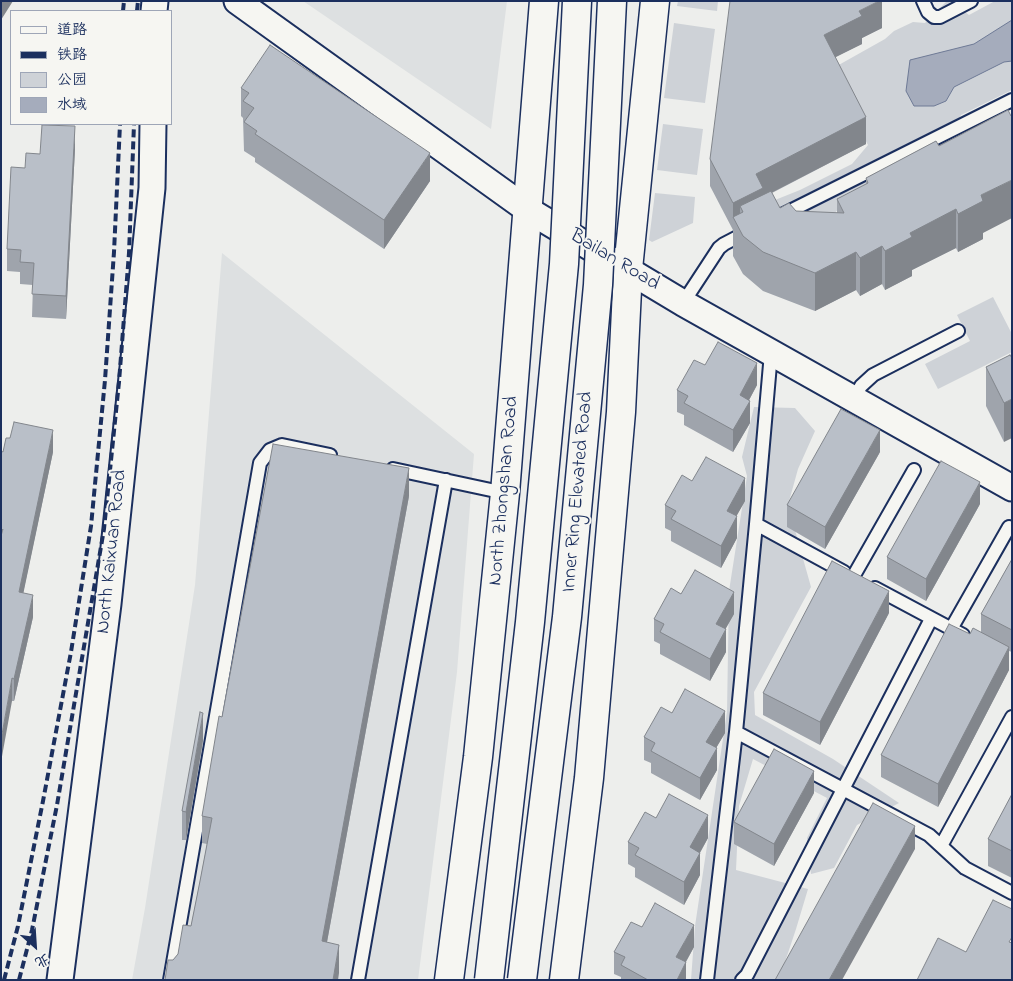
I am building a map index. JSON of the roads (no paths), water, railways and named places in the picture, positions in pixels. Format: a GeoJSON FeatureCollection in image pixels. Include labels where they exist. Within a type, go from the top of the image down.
{"type":"FeatureCollection","features":[{"type":"Feature","properties":{"kind":"main road","name":"North Zhongshan Road"},"geometry":{"type":"LineString","coordinates":[[449,980],[478,757],[506,493],[544,1]]}},
{"type":"Feature","properties":{"kind":"main road","name":"Inner Ring Elevated Road"},"geometry":{"type":"LineString","coordinates":[[489,980],[530,622],[564,273],[577,1]]}},
{"type":"Feature","properties":{"kind":"main road","name":"Inner Ring Elevated Road"},"geometry":{"type":"LineString","coordinates":[[522,980],[567,616],[598,284],[612,1]]}},
{"type":"Feature","properties":{"kind":"main road"},"geometry":{"type":"LineString","coordinates":[[564,980],[590,778],[621,412],[628,270],[655,1]]}},
{"type":"Feature","properties":{"kind":"street","name":"Bailan Road"},"geometry":{"type":"LineString","coordinates":[[236,1],[528,210],[683,304],[1012,488]]}},
{"type":"Feature","properties":{"kind":"street","name":"North Kaixuan Road"},"geometry":{"type":"LineString","coordinates":[[60,980],[108,604],[152,188],[153,125]]}},
{"type":"Feature","properties":{"kind":"lane"},"geometry":{"type":"LineString","coordinates":[[923,1],[928,12],[934,17],[940,17],[971,1]]}},
{"type":"Feature","properties":{"kind":"lane"},"geometry":{"type":"LineString","coordinates":[[683,304],[719,248],[724,244],[1012,100]]}},
{"type":"Feature","properties":{"kind":"lane"},"geometry":{"type":"LineString","coordinates":[[854,399],[861,386],[873,375],[958,331]]}},
{"type":"Feature","properties":{"kind":"lane"},"geometry":{"type":"LineString","coordinates":[[707,980],[736,732],[771,353]]}},
{"type":"Feature","properties":{"kind":"lane"},"geometry":{"type":"LineString","coordinates":[[170,980],[260,463],[270,450],[282,445],[340,457]]}},
{"type":"Feature","properties":{"kind":"lane"},"geometry":{"type":"LineString","coordinates":[[378,466],[506,493]]}},
{"type":"Feature","properties":{"kind":"lane"},"geometry":{"type":"LineString","coordinates":[[853,576],[914,470]]}},
{"type":"Feature","properties":{"kind":"lane"},"geometry":{"type":"LineString","coordinates":[[358,980],[446,480]]}},
{"type":"Feature","properties":{"kind":"lane"},"geometry":{"type":"LineString","coordinates":[[756,524],[977,643]]}},
{"type":"Feature","properties":{"kind":"lane"},"geometry":{"type":"LineString","coordinates":[[952,629],[1009,527]]}},
{"type":"Feature","properties":{"kind":"lane"},"geometry":{"type":"LineString","coordinates":[[742,980],[747,975],[931,619]]}},
{"type":"Feature","properties":{"kind":"lane"},"geometry":{"type":"LineString","coordinates":[[941,846],[1012,717]]}},
{"type":"Feature","properties":{"kind":"lane"},"geometry":{"type":"LineString","coordinates":[[736,732],[929,835],[965,868],[1012,893]]}},
{"type":"Feature","properties":{"kind":"water"},"geometry":{"type":"Polygon","coordinates":[[[1012,20],[1012,61],[1004,62],[954,87],[946,101],[934,106],[914,106],[906,91],[910,60],[974,44],[1012,20]]]}},
{"type":"Feature","properties":{"kind":"railway"},"geometry":{"type":"LineString","coordinates":[[123,10],[124,1]]}},
{"type":"Feature","properties":{"kind":"railway"},"geometry":{"type":"LineString","coordinates":[[137,10],[138,1]]}},
{"type":"Feature","properties":{"kind":"railway"},"geometry":{"type":"LineString","coordinates":[[4,980],[18,926],[43,801],[71,652],[91,526],[105,380],[120,125]]}},
{"type":"Feature","properties":{"kind":"railway"},"geometry":{"type":"LineString","coordinates":[[19,980],[32,930],[57,805],[104,529],[119,382],[129,253],[134,125]]}}]}
